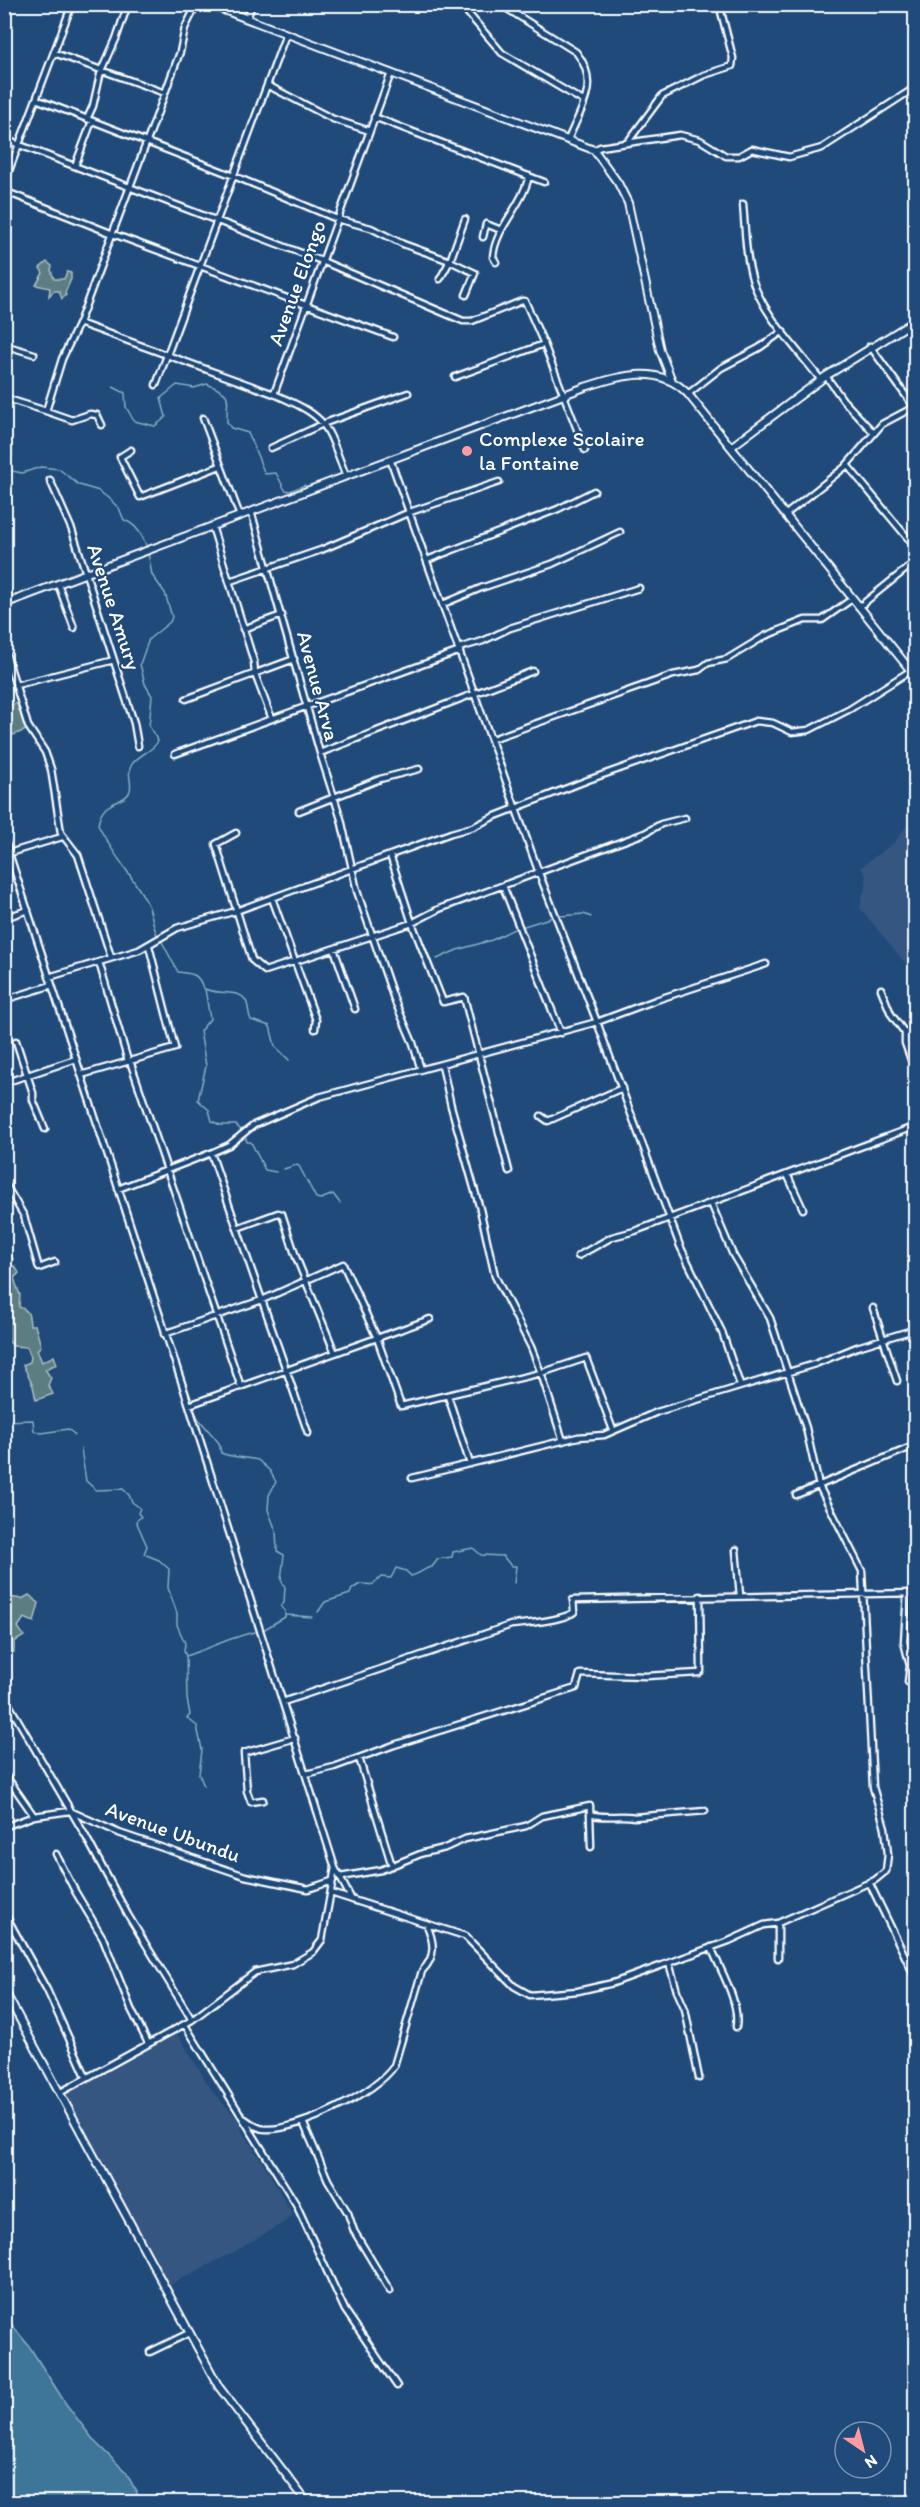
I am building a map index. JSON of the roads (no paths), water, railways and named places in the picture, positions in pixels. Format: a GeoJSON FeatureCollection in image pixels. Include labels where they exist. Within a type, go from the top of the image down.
{"type":"FeatureCollection","features":[{"type":"Feature","properties":{"kind":"street"},"geometry":{"type":"LineString","coordinates":[[75,166],[102,70],[128,4]]}},
{"type":"Feature","properties":{"kind":"street"},"geometry":{"type":"LineString","coordinates":[[46,411],[62,358],[79,323],[113,234],[180,52],[185,28],[197,4]]}},
{"type":"Feature","properties":{"kind":"street"},"geometry":{"type":"LineString","coordinates":[[208,4],[594,150],[618,183],[628,203],[660,350],[672,381]]}},
{"type":"Feature","properties":{"kind":"street"},"geometry":{"type":"LineString","coordinates":[[247,19],[252,4]]}},
{"type":"Feature","properties":{"kind":"street"},"geometry":{"type":"LineString","coordinates":[[460,4],[502,53],[583,101]]}},
{"type":"Feature","properties":{"kind":"street"},"geometry":{"type":"LineString","coordinates":[[627,143],[662,96],[704,75],[732,66],[733,58],[719,4]]}},
{"type":"Feature","properties":{"kind":"street"},"geometry":{"type":"LineString","coordinates":[[501,5],[576,52],[584,63],[589,77],[588,92],[568,140]]}},
{"type":"Feature","properties":{"kind":"street"},"geometry":{"type":"LineString","coordinates":[[4,184],[71,8]]}},
{"type":"Feature","properties":{"kind":"street"},"geometry":{"type":"LineString","coordinates":[[156,386],[286,34]]}},
{"type":"Feature","properties":{"kind":"street"},"geometry":{"type":"LineString","coordinates":[[54,53],[165,93]]}},
{"type":"Feature","properties":{"kind":"street","name":"Avenue Elongo"},"geometry":{"type":"LineString","coordinates":[[274,394],[390,73]]}},
{"type":"Feature","properties":{"kind":"street"},"geometry":{"type":"LineString","coordinates":[[267,85],[333,119],[370,130]]}},
{"type":"Feature","properties":{"kind":"street"},"geometry":{"type":"LineString","coordinates":[[594,150],[600,147],[682,136],[700,140],[725,156],[739,156],[752,149],[789,157],[822,147],[915,87]]}},
{"type":"Feature","properties":{"kind":"street"},"geometry":{"type":"LineString","coordinates":[[36,99],[337,219],[371,228],[403,244],[450,261],[475,273],[466,295]]}},
{"type":"Feature","properties":{"kind":"street"},"geometry":{"type":"LineString","coordinates":[[374,117],[544,182]]}},
{"type":"Feature","properties":{"kind":"street"},"geometry":{"type":"LineString","coordinates":[[4,139],[322,261],[463,321],[472,321],[525,301],[585,450]]}},
{"type":"Feature","properties":{"kind":"street"},"geometry":{"type":"LineString","coordinates":[[496,262],[493,252],[501,230],[508,223],[522,196],[529,176]]}},
{"type":"Feature","properties":{"kind":"street"},"geometry":{"type":"LineString","coordinates":[[4,191],[393,338]]}},
{"type":"Feature","properties":{"kind":"street"},"geometry":{"type":"LineString","coordinates":[[743,204],[750,272],[765,306],[823,378],[873,432]]}},
{"type":"Feature","properties":{"kind":"street"},"geometry":{"type":"LineString","coordinates":[[441,279],[465,219]]}},
{"type":"Feature","properties":{"kind":"street"},"geometry":{"type":"LineString","coordinates":[[483,237],[486,224],[501,230]]}},
{"type":"Feature","properties":{"kind":"street"},"geometry":{"type":"LineString","coordinates":[[731,447],[823,378],[870,346],[915,320]]}},
{"type":"Feature","properties":{"kind":"street"},"geometry":{"type":"LineString","coordinates":[[79,323],[168,354],[306,408],[325,423],[346,476]]}},
{"type":"Feature","properties":{"kind":"street"},"geometry":{"type":"LineString","coordinates":[[688,394],[721,368],[759,348],[783,331]]}},
{"type":"Feature","properties":{"kind":"street"},"geometry":{"type":"LineString","coordinates":[[455,377],[544,344]]}},
{"type":"Feature","properties":{"kind":"street"},"geometry":{"type":"LineString","coordinates":[[4,345],[34,354]]}},
{"type":"Feature","properties":{"kind":"street"},"geometry":{"type":"LineString","coordinates":[[785,515],[845,467],[873,432],[899,413],[915,406],[870,346]]}},
{"type":"Feature","properties":{"kind":"street"},"geometry":{"type":"LineString","coordinates":[[4,586],[8,603],[564,394],[627,374],[652,375],[672,381],[688,394],[915,677]]}},
{"type":"Feature","properties":{"kind":"street"},"geometry":{"type":"LineString","coordinates":[[271,448],[325,423],[408,393]]}},
{"type":"Feature","properties":{"kind":"street"},"geometry":{"type":"LineString","coordinates":[[11,400],[72,420],[90,414],[97,415],[102,425]]}},
{"type":"Feature","properties":{"kind":"street"},"geometry":{"type":"LineString","coordinates":[[203,418],[240,516]]}},
{"type":"Feature","properties":{"kind":"street"},"geometry":{"type":"LineString","coordinates":[[131,450],[120,457],[140,497],[220,466]]}},
{"type":"Feature","properties":{"kind":"street"},"geometry":{"type":"LineString","coordinates":[[390,459],[539,873],[680,1246],[722,1332],[740,1385]]}},
{"type":"Feature","properties":{"kind":"street"},"geometry":{"type":"LineString","coordinates":[[848,466],[915,548]]}},
{"type":"Feature","properties":{"kind":"street","name":"Avenue Amury"},"geometry":{"type":"LineString","coordinates":[[50,480],[72,530],[134,723],[138,746]]}},
{"type":"Feature","properties":{"kind":"street"},"geometry":{"type":"LineString","coordinates":[[230,580],[321,550],[410,512],[499,482]]}},
{"type":"Feature","properties":{"kind":"street"},"geometry":{"type":"LineString","coordinates":[[427,560],[558,509],[594,491]]}},
{"type":"Feature","properties":{"kind":"street","name":"Avenue Arva"},"geometry":{"type":"LineString","coordinates":[[251,511],[334,798],[351,869],[372,936],[394,999],[413,1042],[421,1070]]}},
{"type":"Feature","properties":{"kind":"street"},"geometry":{"type":"LineString","coordinates":[[212,526],[230,580],[255,674],[272,719]]}},
{"type":"Feature","properties":{"kind":"street"},"geometry":{"type":"LineString","coordinates":[[443,604],[481,588],[552,564],[620,532]]}},
{"type":"Feature","properties":{"kind":"street"},"geometry":{"type":"LineString","coordinates":[[859,607],[915,561]]}},
{"type":"Feature","properties":{"kind":"street"},"geometry":{"type":"LineString","coordinates":[[58,584],[74,628]]}},
{"type":"Feature","properties":{"kind":"street"},"geometry":{"type":"LineString","coordinates":[[175,754],[486,640],[510,628],[639,588]]}},
{"type":"Feature","properties":{"kind":"street"},"geometry":{"type":"LineString","coordinates":[[492,739],[673,675],[700,670],[708,663],[727,659],[765,636],[805,620],[822,620],[852,599]]}},
{"type":"Feature","properties":{"kind":"street"},"geometry":{"type":"LineString","coordinates":[[243,628],[282,615]]}},
{"type":"Feature","properties":{"kind":"street"},"geometry":{"type":"LineString","coordinates":[[4,647],[28,726],[43,747],[51,769],[62,837],[78,855],[111,957]]}},
{"type":"Feature","properties":{"kind":"street"},"geometry":{"type":"LineString","coordinates":[[16,685],[114,660]]}},
{"type":"Feature","properties":{"kind":"street"},"geometry":{"type":"LineString","coordinates":[[186,699],[294,660]]}},
{"type":"Feature","properties":{"kind":"street"},"geometry":{"type":"LineString","coordinates":[[320,753],[533,671]]}},
{"type":"Feature","properties":{"kind":"street"},"geometry":{"type":"LineString","coordinates":[[49,976],[149,946],[185,925],[236,911],[473,827],[517,807],[756,721],[773,723],[792,732],[809,730],[850,709],[910,671]]}},
{"type":"Feature","properties":{"kind":"street"},"geometry":{"type":"LineString","coordinates":[[299,811],[380,779],[419,769]]}},
{"type":"Feature","properties":{"kind":"street"},"geometry":{"type":"LineString","coordinates":[[237,833],[216,844],[252,960],[265,971],[412,923],[439,909],[645,833],[661,824],[685,818]]}},
{"type":"Feature","properties":{"kind":"street"},"geometry":{"type":"LineString","coordinates":[[9,853],[62,837]]}},
{"type":"Feature","properties":{"kind":"street"},"geometry":{"type":"LineString","coordinates":[[4,838],[189,1405],[209,1476],[335,1868],[352,1900]]}},
{"type":"Feature","properties":{"kind":"street"},"geometry":{"type":"LineString","coordinates":[[390,855],[412,923],[443,1002],[464,997],[509,1171]]}},
{"type":"Feature","properties":{"kind":"street"},"geometry":{"type":"LineString","coordinates":[[503,886],[561,1034]]}},
{"type":"Feature","properties":{"kind":"street"},"geometry":{"type":"LineString","coordinates":[[272,898],[316,1020],[315,1029]]}},
{"type":"Feature","properties":{"kind":"street"},"geometry":{"type":"LineString","coordinates":[[4,918],[28,910]]}},
{"type":"Feature","properties":{"kind":"street"},"geometry":{"type":"LineString","coordinates":[[81,1075],[145,1055],[174,1050],[149,946]]}},
{"type":"Feature","properties":{"kind":"street"},"geometry":{"type":"LineString","coordinates":[[334,949],[355,1009]]}},
{"type":"Feature","properties":{"kind":"street"},"geometry":{"type":"LineString","coordinates":[[99,962],[129,1061],[241,1387]]}},
{"type":"Feature","properties":{"kind":"street"},"geometry":{"type":"LineString","coordinates":[[118,1189],[211,1153],[228,1145],[254,1125],[319,1097],[561,1034],[766,964]]}},
{"type":"Feature","properties":{"kind":"street"},"geometry":{"type":"LineString","coordinates":[[4,1000],[52,985]]}},
{"type":"Feature","properties":{"kind":"street"},"geometry":{"type":"LineString","coordinates":[[882,989],[891,1014],[905,1033],[915,1074]]}},
{"type":"Feature","properties":{"kind":"street"},"geometry":{"type":"LineString","coordinates":[[16,1041],[28,1075],[33,1100],[45,1129]]}},
{"type":"Feature","properties":{"kind":"street"},"geometry":{"type":"LineString","coordinates":[[4,1083],[76,1059]]}},
{"type":"Feature","properties":{"kind":"street"},"geometry":{"type":"LineString","coordinates":[[442,1065],[450,1106],[480,1209],[495,1276],[531,1347],[563,1441]]}},
{"type":"Feature","properties":{"kind":"street"},"geometry":{"type":"LineString","coordinates":[[541,1116],[548,1121],[622,1088]]}},
{"type":"Feature","properties":{"kind":"street"},"geometry":{"type":"LineString","coordinates":[[578,1256],[612,1237],[671,1218],[915,1126]]}},
{"type":"Feature","properties":{"kind":"street"},"geometry":{"type":"LineString","coordinates":[[211,1153],[309,1433]]}},
{"type":"Feature","properties":{"kind":"street"},"geometry":{"type":"LineString","coordinates":[[787,1174],[803,1209]]}},
{"type":"Feature","properties":{"kind":"street"},"geometry":{"type":"LineString","coordinates":[[4,1182],[24,1216],[39,1268],[55,1262]]}},
{"type":"Feature","properties":{"kind":"street"},"geometry":{"type":"LineString","coordinates":[[331,1893],[451,1930],[469,1939],[514,1986],[530,1995],[578,1991],[602,1986],[669,1963],[764,1925],[778,1923],[886,1872],[888,1854],[885,1828],[873,1787],[862,1570],[819,1486],[806,1428],[770,1318],[733,1255],[711,1203]]}},
{"type":"Feature","properties":{"kind":"street"},"geometry":{"type":"LineString","coordinates":[[237,1228],[278,1213],[282,1214],[335,1353]]}},
{"type":"Feature","properties":{"kind":"street"},"geometry":{"type":"LineString","coordinates":[[164,1334],[262,1300],[343,1264],[377,1338],[401,1406],[541,1373],[586,1358],[613,1430]]}},
{"type":"Feature","properties":{"kind":"street"},"geometry":{"type":"LineString","coordinates":[[873,1308],[897,1381]]}},
{"type":"Feature","properties":{"kind":"street"},"geometry":{"type":"LineString","coordinates":[[189,1405],[430,1319]]}},
{"type":"Feature","properties":{"kind":"street"},"geometry":{"type":"LineString","coordinates":[[412,1478],[578,1437],[602,1436],[657,1412],[740,1385],[815,1365],[857,1347],[915,1329]]}},
{"type":"Feature","properties":{"kind":"street"},"geometry":{"type":"LineString","coordinates":[[448,1396],[471,1464]]}},
{"type":"Feature","properties":{"kind":"street"},"geometry":{"type":"LineString","coordinates":[[796,1496],[915,1445]]}},
{"type":"Feature","properties":{"kind":"street"},"geometry":{"type":"LineString","coordinates":[[736,1550],[740,1596]]}},
{"type":"Feature","properties":{"kind":"street"},"geometry":{"type":"LineString","coordinates":[[907,1593],[904,1642],[910,1666],[908,1682]]}},
{"type":"Feature","properties":{"kind":"street"},"geometry":{"type":"LineString","coordinates":[[283,1702],[509,1626],[539,1622],[554,1617],[567,1618],[574,1612],[573,1600],[915,1593]]}},
{"type":"Feature","properties":{"kind":"street"},"geometry":{"type":"LineString","coordinates":[[306,1774],[334,1767],[576,1688],[580,1674],[646,1676],[699,1673],[701,1671],[700,1596]]}},
{"type":"Feature","properties":{"kind":"street"},"geometry":{"type":"LineString","coordinates":[[4,1696],[192,2020]]}},
{"type":"Feature","properties":{"kind":"street"},"geometry":{"type":"LineString","coordinates":[[263,1800],[251,1802],[247,1791],[244,1753],[295,1738]]}},
{"type":"Feature","properties":{"kind":"street"},"geometry":{"type":"LineString","coordinates":[[359,1758],[392,1866]]}},
{"type":"Feature","properties":{"kind":"street"},"geometry":{"type":"LineString","coordinates":[[4,1773],[34,1816]]}},
{"type":"Feature","properties":{"kind":"street"},"geometry":{"type":"LineString","coordinates":[[340,1877],[368,1874],[465,1839],[526,1826],[542,1816],[590,1806],[591,1847]]}},
{"type":"Feature","properties":{"kind":"street"},"geometry":{"type":"LineString","coordinates":[[4,1827],[34,1816],[69,1811]]}},
{"type":"Feature","properties":{"kind":"street","name":"Avenue Ubundu"},"geometry":{"type":"LineString","coordinates":[[69,1811],[119,1833],[245,1876],[308,1889],[332,1881]]}},
{"type":"Feature","properties":{"kind":"street"},"geometry":{"type":"LineString","coordinates":[[590,1814],[634,1817],[705,1811]]}},
{"type":"Feature","properties":{"kind":"street"},"geometry":{"type":"LineString","coordinates":[[56,1854],[75,1891],[104,1938],[131,2010],[148,2043]]}},
{"type":"Feature","properties":{"kind":"street"},"geometry":{"type":"LineString","coordinates":[[61,2092],[86,2076],[185,2025],[255,1972],[293,1964],[313,1952],[322,1940],[335,1868]]}},
{"type":"Feature","properties":{"kind":"street"},"geometry":{"type":"LineString","coordinates":[[869,1882],[915,1979]]}},
{"type":"Feature","properties":{"kind":"street"},"geometry":{"type":"LineString","coordinates":[[4,1912],[47,1990],[86,2076]]}},
{"type":"Feature","properties":{"kind":"street"},"geometry":{"type":"LineString","coordinates":[[242,2118],[257,2127],[266,2129],[303,2121],[345,2104],[389,2075],[394,2066],[422,1971],[429,1964],[433,1952],[432,1937],[426,1923]]}},
{"type":"Feature","properties":{"kind":"street"},"geometry":{"type":"LineString","coordinates":[[778,1923],[778,1958]]}},
{"type":"Feature","properties":{"kind":"street"},"geometry":{"type":"LineString","coordinates":[[711,1947],[735,2007],[736,2027]]}},
{"type":"Feature","properties":{"kind":"street"},"geometry":{"type":"LineString","coordinates":[[669,1963],[676,1991],[685,2009],[699,2078]]}},
{"type":"Feature","properties":{"kind":"street"},"geometry":{"type":"LineString","coordinates":[[4,1990],[219,2387],[307,2502]]}},
{"type":"Feature","properties":{"kind":"street"},"geometry":{"type":"LineString","coordinates":[[185,2025],[296,2204],[345,2310],[397,2386]]}},
{"type":"Feature","properties":{"kind":"street"},"geometry":{"type":"LineString","coordinates":[[303,2121],[328,2180],[350,2218],[354,2231],[390,2291]]}},
{"type":"Feature","properties":{"kind":"street"},"geometry":{"type":"LineString","coordinates":[[150,2352],[189,2333]]}},
{"type":"Feature","properties":{"kind":"waterway"},"geometry":{"type":"LineString","coordinates":[[113,387],[125,393],[126,407],[134,421],[155,426],[166,417],[161,398],[177,385],[194,388],[207,384],[222,391],[228,401],[227,422],[231,428],[248,433],[265,474],[276,473],[285,490],[290,491],[305,485]]}},
{"type":"Feature","properties":{"kind":"waterway"},"geometry":{"type":"LineString","coordinates":[[4,439],[12,449],[8,470],[22,473],[41,467],[59,469],[79,485],[99,491],[119,508],[124,520],[138,531],[147,548]]}},
{"type":"Feature","properties":{"kind":"waterway"},"geometry":{"type":"LineString","coordinates":[[148,553],[152,575],[165,593],[172,617],[170,622],[149,639],[140,664],[145,684],[152,696],[149,726],[158,741],[134,762],[130,769],[129,793],[104,811],[98,825],[146,901],[158,937]]}},
{"type":"Feature","properties":{"kind":"waterway"},"geometry":{"type":"LineString","coordinates":[[560,916],[584,914],[591,917]]}},
{"type":"Feature","properties":{"kind":"waterway"},"geometry":{"type":"LineString","coordinates":[[521,927],[553,917]]}},
{"type":"Feature","properties":{"kind":"waterway"},"geometry":{"type":"LineString","coordinates":[[437,959],[457,950],[492,940],[516,928]]}},
{"type":"Feature","properties":{"kind":"waterway"},"geometry":{"type":"LineString","coordinates":[[161,940],[178,972],[194,975],[199,979],[203,988],[208,990],[236,994],[244,998],[251,1020],[270,1026],[275,1046],[289,1060]]}},
{"type":"Feature","properties":{"kind":"waterway"},"geometry":{"type":"LineString","coordinates":[[205,989],[210,1019],[200,1031],[206,1066],[198,1100],[209,1110],[212,1121],[220,1125],[236,1125],[241,1130]]}},
{"type":"Feature","properties":{"kind":"waterway"},"geometry":{"type":"LineString","coordinates":[[245,1136],[247,1142],[251,1142],[265,1170],[276,1172]]}},
{"type":"Feature","properties":{"kind":"waterway"},"geometry":{"type":"LineString","coordinates":[[284,1169],[299,1166],[316,1198],[321,1199],[333,1194],[340,1203]]}},
{"type":"Feature","properties":{"kind":"waterway"},"geometry":{"type":"LineString","coordinates":[[189,1399],[198,1418],[219,1443],[221,1453],[258,1460],[270,1471],[276,1482],[269,1495],[268,1510],[276,1531],[277,1551],[284,1555],[281,1580],[285,1587],[284,1603],[281,1606],[285,1611],[285,1617],[263,1630]]}},
{"type":"Feature","properties":{"kind":"waterway"},"geometry":{"type":"LineString","coordinates":[[4,1421],[33,1420],[34,1431],[42,1433],[68,1429],[75,1435]]}},
{"type":"Feature","properties":{"kind":"waterway"},"geometry":{"type":"LineString","coordinates":[[81,1449],[86,1481],[96,1490],[123,1489],[129,1495],[132,1502],[140,1508],[138,1513],[141,1517],[136,1521],[147,1546],[144,1554],[159,1560],[169,1569],[168,1588],[177,1613],[177,1625],[185,1643],[187,1699],[190,1715],[187,1718],[197,1726],[202,1750],[199,1774],[204,1786]]}},
{"type":"Feature","properties":{"kind":"waterway"},"geometry":{"type":"LineString","coordinates":[[318,1612],[325,1602],[350,1594],[352,1589],[360,1584],[373,1584],[381,1577],[391,1578],[396,1568],[406,1571],[411,1576],[432,1567],[438,1559],[452,1557],[453,1552],[473,1548],[481,1555],[503,1556],[511,1566],[516,1566],[514,1583]]}},
{"type":"Feature","properties":{"kind":"waterway"},"geometry":{"type":"LineString","coordinates":[[286,1615],[312,1617]]}},
{"type":"Feature","properties":{"kind":"waterway"},"geometry":{"type":"LineString","coordinates":[[186,1656],[255,1632]]}},
{"type":"Feature","properties":{"kind":"place","name":"Complexe Scolaire la Fontaine"},"geometry":{"type":"Point","coordinates":[467,451]}}]}
